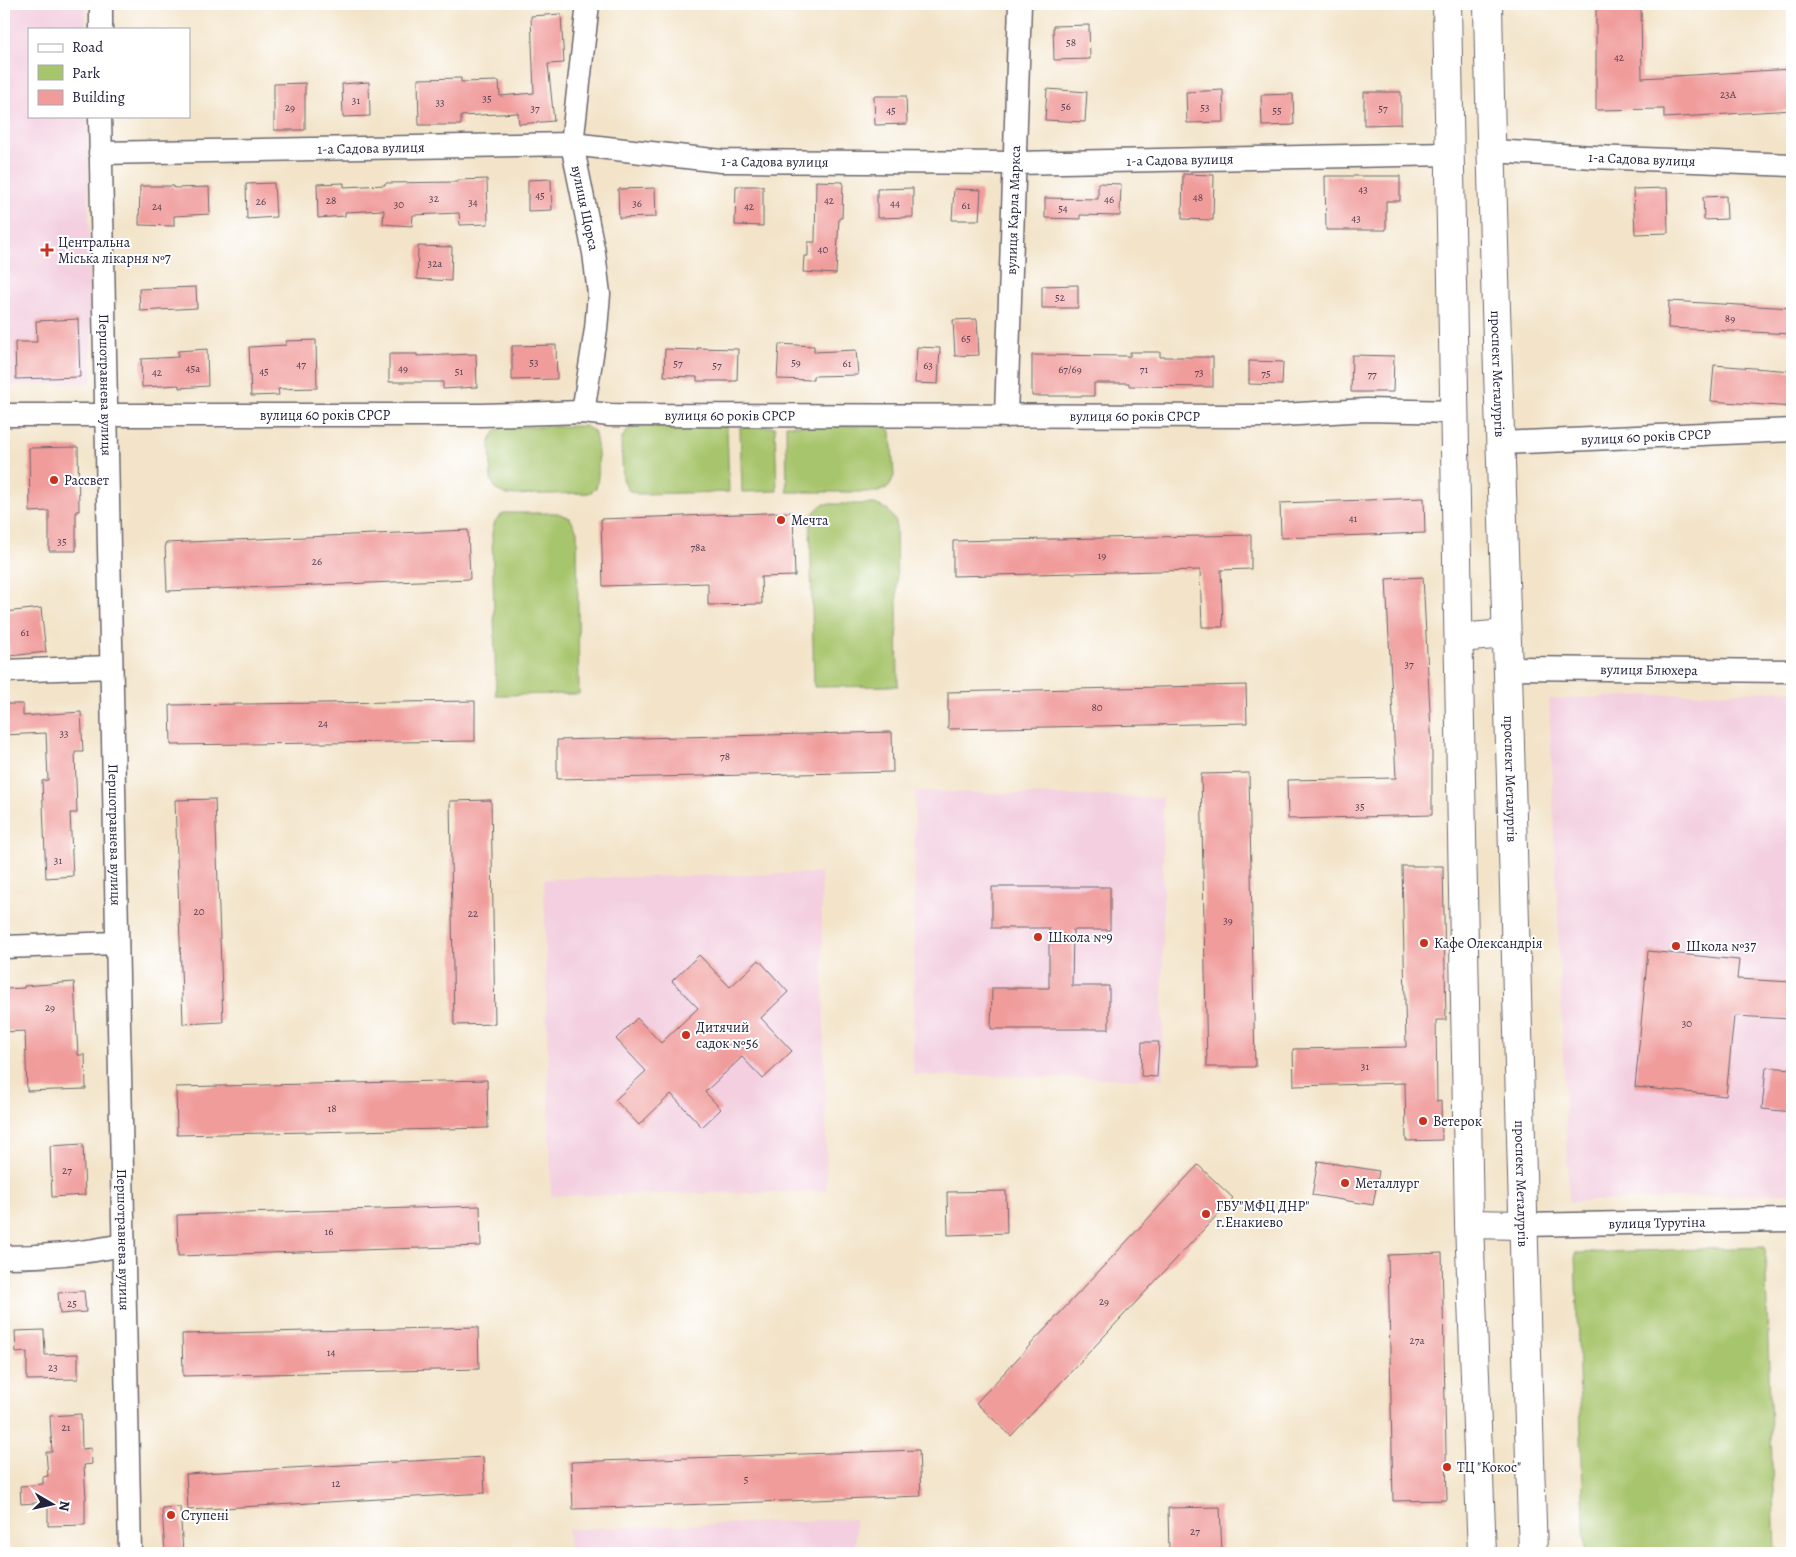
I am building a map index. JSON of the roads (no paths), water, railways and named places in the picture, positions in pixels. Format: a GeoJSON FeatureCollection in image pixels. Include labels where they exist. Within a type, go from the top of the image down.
{"type":"FeatureCollection","features":[{"type":"Feature","properties":{"kind":"street"},"geometry":{"type":"LineString","coordinates":[[101,28],[102,4]]}},
{"type":"Feature","properties":{"kind":"street","name":"вулиця Щорса"},"geometry":{"type":"LineString","coordinates":[[583,412],[599,294],[594,253],[572,144],[588,4]]}},
{"type":"Feature","properties":{"kind":"street","name":"вулиця Карла Маркса"},"geometry":{"type":"LineString","coordinates":[[1006,416],[1020,4]]}},
{"type":"Feature","properties":{"kind":"street"},"geometry":{"type":"LineString","coordinates":[[1447,4],[1469,1224],[1482,1553]]}},
{"type":"Feature","properties":{"kind":"street","name":"проспект Металургів"},"geometry":{"type":"LineString","coordinates":[[1488,4],[1533,1553]]}},
{"type":"Feature","properties":{"kind":"street","name":"Першотравнева вулиця"},"geometry":{"type":"LineString","coordinates":[[100,118],[130,1553]]}},
{"type":"Feature","properties":{"kind":"street","name":"1-а Садова вулиця"},"geometry":{"type":"LineString","coordinates":[[100,153],[572,144],[721,162],[1014,163],[1450,154]]}},
{"type":"Feature","properties":{"kind":"street"},"geometry":{"type":"LineString","coordinates":[[1450,154],[1491,151]]}},
{"type":"Feature","properties":{"kind":"street","name":"1-а Садова вулиця"},"geometry":{"type":"LineString","coordinates":[[1491,151],[1792,165]]}},
{"type":"Feature","properties":{"kind":"street","name":"вулиця 60 років СРСР"},"geometry":{"type":"LineString","coordinates":[[4,415],[481,415],[583,412],[610,415],[1266,416],[1366,410],[1455,412]]}},
{"type":"Feature","properties":{"kind":"street"},"geometry":{"type":"LineString","coordinates":[[1455,412],[1500,413]]}},
{"type":"Feature","properties":{"kind":"street","name":"вулиця 60 років СРСР"},"geometry":{"type":"LineString","coordinates":[[1500,443],[1792,430]]}},
{"type":"Feature","properties":{"kind":"street"},"geometry":{"type":"LineString","coordinates":[[1459,638],[1506,634]]}},
{"type":"Feature","properties":{"kind":"street"},"geometry":{"type":"LineString","coordinates":[[4,671],[111,667]]}},
{"type":"Feature","properties":{"kind":"street","name":"вулиця Блюхера"},"geometry":{"type":"LineString","coordinates":[[1507,668],[1792,671]]}},
{"type":"Feature","properties":{"kind":"street"},"geometry":{"type":"LineString","coordinates":[[4,947],[117,943]]}},
{"type":"Feature","properties":{"kind":"street","name":"вулиця Турутіна"},"geometry":{"type":"LineString","coordinates":[[1522,1225],[1792,1220]]}},
{"type":"Feature","properties":{"kind":"street"},"geometry":{"type":"LineString","coordinates":[[1469,1224],[1522,1225]]}},
{"type":"Feature","properties":{"kind":"street"},"geometry":{"type":"LineString","coordinates":[[4,1257],[43,1257],[123,1246]]}},
{"type":"Feature","properties":{"kind":"place","name":"Центральна Міська лікарня №7"},"geometry":{"type":"Point","coordinates":[47,250]}},
{"type":"Feature","properties":{"kind":"place","name":"Рассвет"},"geometry":{"type":"Point","coordinates":[54,480]}},
{"type":"Feature","properties":{"kind":"place","name":"Мечта"},"geometry":{"type":"Point","coordinates":[781,520]}},
{"type":"Feature","properties":{"kind":"place","name":"Школа №9"},"geometry":{"type":"Point","coordinates":[1038,937]}},
{"type":"Feature","properties":{"kind":"place","name":"Кафе Олександрія"},"geometry":{"type":"Point","coordinates":[1424,943]}},
{"type":"Feature","properties":{"kind":"place","name":"Школа №37"},"geometry":{"type":"Point","coordinates":[1676,946]}},
{"type":"Feature","properties":{"kind":"place","name":"Дитячий садок №56"},"geometry":{"type":"Point","coordinates":[686,1035]}},
{"type":"Feature","properties":{"kind":"place","name":"Ветерок"},"geometry":{"type":"Point","coordinates":[1423,1121]}},
{"type":"Feature","properties":{"kind":"place","name":"Металлург"},"geometry":{"type":"Point","coordinates":[1345,1183]}},
{"type":"Feature","properties":{"kind":"place","name":"ГБУ\"МФЦ ДНР\" г.Енакиево"},"geometry":{"type":"Point","coordinates":[1206,1214]}},
{"type":"Feature","properties":{"kind":"place","name":"ТЦ \"Кокос\""},"geometry":{"type":"Point","coordinates":[1447,1467]}},
{"type":"Feature","properties":{"kind":"place","name":"Ступені"},"geometry":{"type":"Point","coordinates":[171,1515]}}]}
